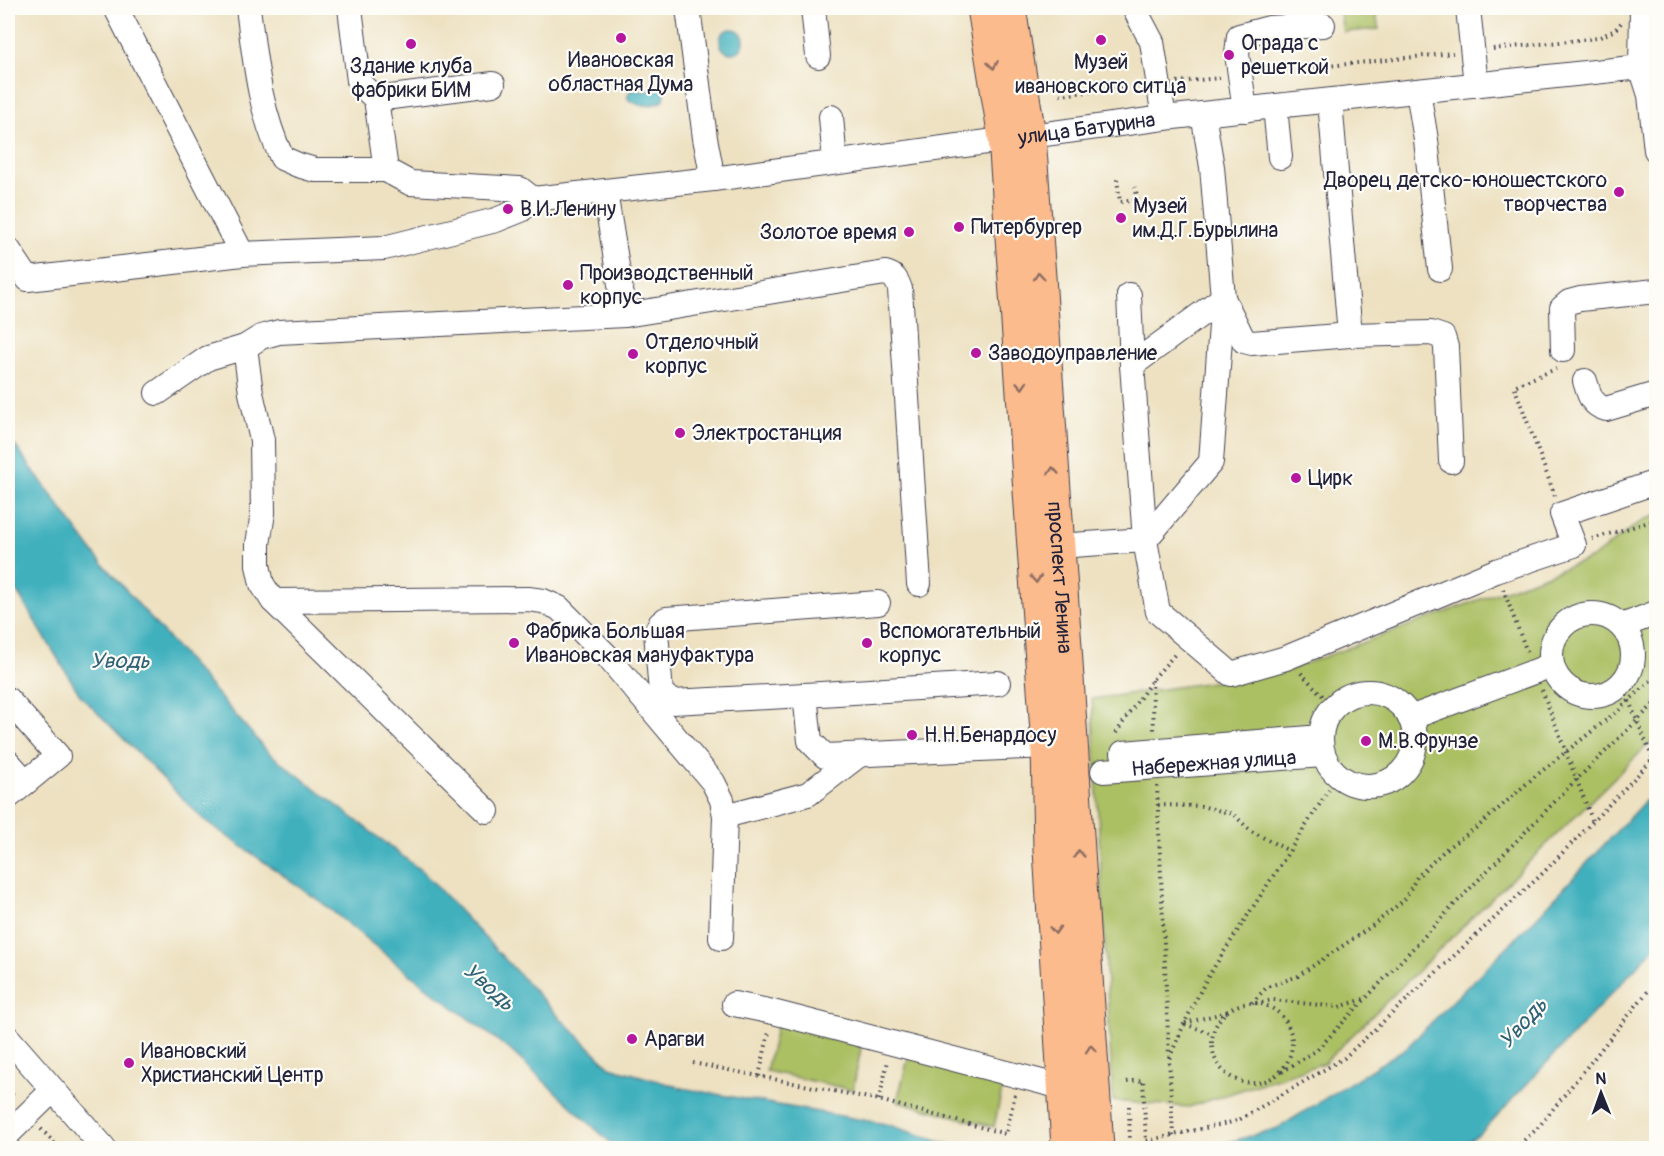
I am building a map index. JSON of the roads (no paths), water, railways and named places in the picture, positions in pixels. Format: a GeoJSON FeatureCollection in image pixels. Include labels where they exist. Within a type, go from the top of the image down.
{"type":"FeatureCollection","features":[{"type":"Feature","properties":{"kind":"highway","name":"проспект Ленина"},"geometry":{"type":"LineString","coordinates":[[984,8],[1017,137],[1058,546],[1075,1101],[1068,1149]]}},
{"type":"Feature","properties":{"kind":"highway","name":"проспект Ленина"},"geometry":{"type":"LineString","coordinates":[[1009,8],[1048,746],[1050,849],[1075,1101],[1097,1149]]}},
{"type":"Feature","properties":{"kind":"street"},"geometry":{"type":"LineString","coordinates":[[116,8],[242,254]]}},
{"type":"Feature","properties":{"kind":"street"},"geometry":{"type":"LineString","coordinates":[[8,249],[28,279],[242,254],[384,248],[496,220],[521,210],[533,200],[520,189],[410,183],[386,170],[315,170],[282,158],[260,99],[248,8]]}},
{"type":"Feature","properties":{"kind":"street"},"geometry":{"type":"LineString","coordinates":[[350,8],[359,81],[376,99],[386,170]]}},
{"type":"Feature","properties":{"kind":"street"},"geometry":{"type":"LineString","coordinates":[[688,8],[705,138],[713,178]]}},
{"type":"Feature","properties":{"kind":"street"},"geometry":{"type":"LineString","coordinates":[[813,8],[818,56]]}},
{"type":"Feature","properties":{"kind":"street"},"geometry":{"type":"LineString","coordinates":[[1134,8],[1152,42],[1164,118]]}},
{"type":"Feature","properties":{"kind":"street"},"geometry":{"type":"LineString","coordinates":[[1468,8],[1476,85]]}},
{"type":"Feature","properties":{"kind":"street"},"geometry":{"type":"LineString","coordinates":[[1635,11],[1641,67],[1653,95],[1656,150]]}},
{"type":"Feature","properties":{"kind":"street"},"geometry":{"type":"LineString","coordinates":[[1245,110],[1237,54],[1239,36],[1269,28],[1323,25]]}},
{"type":"Feature","properties":{"kind":"street","name":"улица Батурина"},"geometry":{"type":"LineString","coordinates":[[533,200],[1164,118],[1641,67]]}},
{"type":"Feature","properties":{"kind":"street"},"geometry":{"type":"LineString","coordinates":[[376,99],[493,84]]}},
{"type":"Feature","properties":{"kind":"street"},"geometry":{"type":"LineString","coordinates":[[1418,91],[1426,140],[1440,269]]}},
{"type":"Feature","properties":{"kind":"street"},"geometry":{"type":"LineString","coordinates":[[1330,100],[1350,335]]}},
{"type":"Feature","properties":{"kind":"street"},"geometry":{"type":"LineString","coordinates":[[1275,106],[1280,157]]}},
{"type":"Feature","properties":{"kind":"street"},"geometry":{"type":"LineString","coordinates":[[1058,546],[1145,540],[1211,462],[1223,298],[1212,167],[1203,114]]}},
{"type":"Feature","properties":{"kind":"street"},"geometry":{"type":"LineString","coordinates":[[831,117],[835,162]]}},
{"type":"Feature","properties":{"kind":"street"},"geometry":{"type":"LineString","coordinates":[[605,192],[625,315]]}},
{"type":"Feature","properties":{"kind":"street"},"geometry":{"type":"LineString","coordinates":[[157,393],[208,358],[279,332],[625,315],[885,273],[892,275],[900,289],[919,584]]}},
{"type":"Feature","properties":{"kind":"street"},"geometry":{"type":"LineString","coordinates":[[1565,357],[1562,308],[1569,302],[1656,291]]}},
{"type":"Feature","properties":{"kind":"street"},"geometry":{"type":"LineString","coordinates":[[1129,295],[1145,540],[1158,612],[1231,674],[1286,658],[1496,572],[1574,545],[1562,514],[1656,482]]}},
{"type":"Feature","properties":{"kind":"street"},"geometry":{"type":"LineString","coordinates":[[1223,298],[1244,340],[1252,343],[1350,335],[1431,333],[1443,337],[1446,347],[1451,461]]}},
{"type":"Feature","properties":{"kind":"street"},"geometry":{"type":"LineString","coordinates":[[1132,365],[1223,298]]}},
{"type":"Feature","properties":{"kind":"street"},"geometry":{"type":"LineString","coordinates":[[245,346],[251,393],[262,440],[263,513],[258,544],[258,565],[262,584],[273,601],[487,811]]}},
{"type":"Feature","properties":{"kind":"street"},"geometry":{"type":"LineString","coordinates":[[1585,381],[1592,401],[1606,409],[1656,394]]}},
{"type":"Feature","properties":{"kind":"street"},"geometry":{"type":"LineString","coordinates":[[273,601],[528,598],[543,600],[559,608],[608,657],[712,782],[722,800],[725,816],[721,938]]}},
{"type":"Feature","properties":{"kind":"street"},"geometry":{"type":"LineString","coordinates":[[878,603],[666,619],[656,632],[662,693],[673,702],[998,683]]}},
{"type":"Feature","properties":{"kind":"street"},"geometry":{"type":"LineString","coordinates":[[1626,632],[1656,613]]}},
{"type":"Feature","properties":{"kind":"street"},"geometry":{"type":"LineString","coordinates":[[1410,718],[1544,668],[1551,656],[1554,638],[1573,619],[1581,615],[1599,614],[1608,617],[1626,632],[1633,646],[1633,662],[1625,693],[1612,691],[1600,696],[1587,696],[1575,693],[1557,676],[1544,668]]}},
{"type":"Feature","properties":{"kind":"street"},"geometry":{"type":"LineString","coordinates":[[1626,632],[1656,629]]}},
{"type":"Feature","properties":{"kind":"street"},"geometry":{"type":"LineString","coordinates":[[1374,692],[1395,700],[1410,718],[1414,728],[1414,749],[1405,768],[1398,776],[1379,785],[1357,785],[1338,776],[1329,767],[1322,746],[1324,721],[1333,707],[1352,694],[1374,692]]}},
{"type":"Feature","properties":{"kind":"street"},"geometry":{"type":"LineString","coordinates":[[805,695],[810,741],[825,756],[1048,746]]}},
{"type":"Feature","properties":{"kind":"street"},"geometry":{"type":"LineString","coordinates":[[8,700],[58,756],[17,789],[8,762]]}},
{"type":"Feature","properties":{"kind":"street","name":"Набережная улица"},"geometry":{"type":"LineString","coordinates":[[1102,763],[1322,746]]}},
{"type":"Feature","properties":{"kind":"street"},"geometry":{"type":"LineString","coordinates":[[725,816],[808,794],[859,754]]}},
{"type":"Feature","properties":{"kind":"street"},"geometry":{"type":"LineString","coordinates":[[734,1004],[773,1012],[1075,1101]]}},
{"type":"Feature","properties":{"kind":"street"},"geometry":{"type":"LineString","coordinates":[[8,1038],[104,1149]]}},
{"type":"Feature","properties":{"kind":"street"},"geometry":{"type":"LineString","coordinates":[[9,1133],[53,1090]]}},
{"type":"Feature","properties":{"kind":"water"},"geometry":{"type":"Polygon","coordinates":[[[732,29],[741,32],[744,41],[741,50],[732,53],[723,50],[720,41],[723,32],[732,29]]]}},
{"type":"Feature","properties":{"kind":"water"},"geometry":{"type":"Polygon","coordinates":[[[656,88],[664,90],[663,101],[645,105],[636,104],[628,99],[631,90],[646,91],[656,88]]]}},
{"type":"Feature","properties":{"kind":"water","name":"Уводь"},"geometry":{"type":"Polygon","coordinates":[[[8,436],[96,556],[268,752],[423,872],[560,1018],[610,1067],[682,1088],[886,1124],[960,1148],[617,1148],[614,1146],[510,1050],[412,976],[321,902],[204,820],[80,695],[8,577],[8,436]]]}},
{"type":"Feature","properties":{"kind":"water","name":"Уводь"},"geometry":{"type":"Polygon","coordinates":[[[1656,789],[1656,946],[1481,1133],[1456,1148],[1209,1148],[1278,1128],[1406,1048],[1532,922],[1656,789]]]}},
{"type":"Feature","properties":{"kind":"place","name":"Ивановская областная Дума"},"geometry":{"type":"Point","coordinates":[621,38]}},
{"type":"Feature","properties":{"kind":"place","name":"Музей ивановского ситца"},"geometry":{"type":"Point","coordinates":[1101,40]}},
{"type":"Feature","properties":{"kind":"place","name":"Здание клуба фабрики БИМ"},"geometry":{"type":"Point","coordinates":[411,44]}},
{"type":"Feature","properties":{"kind":"place","name":"Ограда с решеткой"},"geometry":{"type":"Point","coordinates":[1229,55]}},
{"type":"Feature","properties":{"kind":"place","name":"Дворец детско-юношестского творчества"},"geometry":{"type":"Point","coordinates":[1619,192]}},
{"type":"Feature","properties":{"kind":"place","name":"В.И.Ленину"},"geometry":{"type":"Point","coordinates":[508,209]}},
{"type":"Feature","properties":{"kind":"place","name":"Музей им.Д.Г.Бурылина"},"geometry":{"type":"Point","coordinates":[1121,218]}},
{"type":"Feature","properties":{"kind":"place","name":"Питербургер"},"geometry":{"type":"Point","coordinates":[959,227]}},
{"type":"Feature","properties":{"kind":"place","name":"Золотое время"},"geometry":{"type":"Point","coordinates":[909,232]}},
{"type":"Feature","properties":{"kind":"place","name":"Производственный корпус"},"geometry":{"type":"Point","coordinates":[568,285]}},
{"type":"Feature","properties":{"kind":"place","name":"Заводоуправление"},"geometry":{"type":"Point","coordinates":[976,353]}},
{"type":"Feature","properties":{"kind":"place","name":"Отделочный корпус"},"geometry":{"type":"Point","coordinates":[633,354]}},
{"type":"Feature","properties":{"kind":"place","name":"Электростанция"},"geometry":{"type":"Point","coordinates":[680,433]}},
{"type":"Feature","properties":{"kind":"place","name":"Цирк"},"geometry":{"type":"Point","coordinates":[1296,478]}},
{"type":"Feature","properties":{"kind":"place","name":"Фабрика Большая Ивановская мануфактура"},"geometry":{"type":"Point","coordinates":[514,643]}},
{"type":"Feature","properties":{"kind":"place","name":"Вспомогательный корпус"},"geometry":{"type":"Point","coordinates":[867,643]}},
{"type":"Feature","properties":{"kind":"place","name":"Н.Н.Бенардосу"},"geometry":{"type":"Point","coordinates":[912,735]}},
{"type":"Feature","properties":{"kind":"place","name":"М.В.Фрунзе"},"geometry":{"type":"Point","coordinates":[1366,741]}},
{"type":"Feature","properties":{"kind":"place","name":"Арагви"},"geometry":{"type":"Point","coordinates":[632,1039]}},
{"type":"Feature","properties":{"kind":"place","name":"Ивановский Христианский Центр"},"geometry":{"type":"Point","coordinates":[129,1063]}}]}
